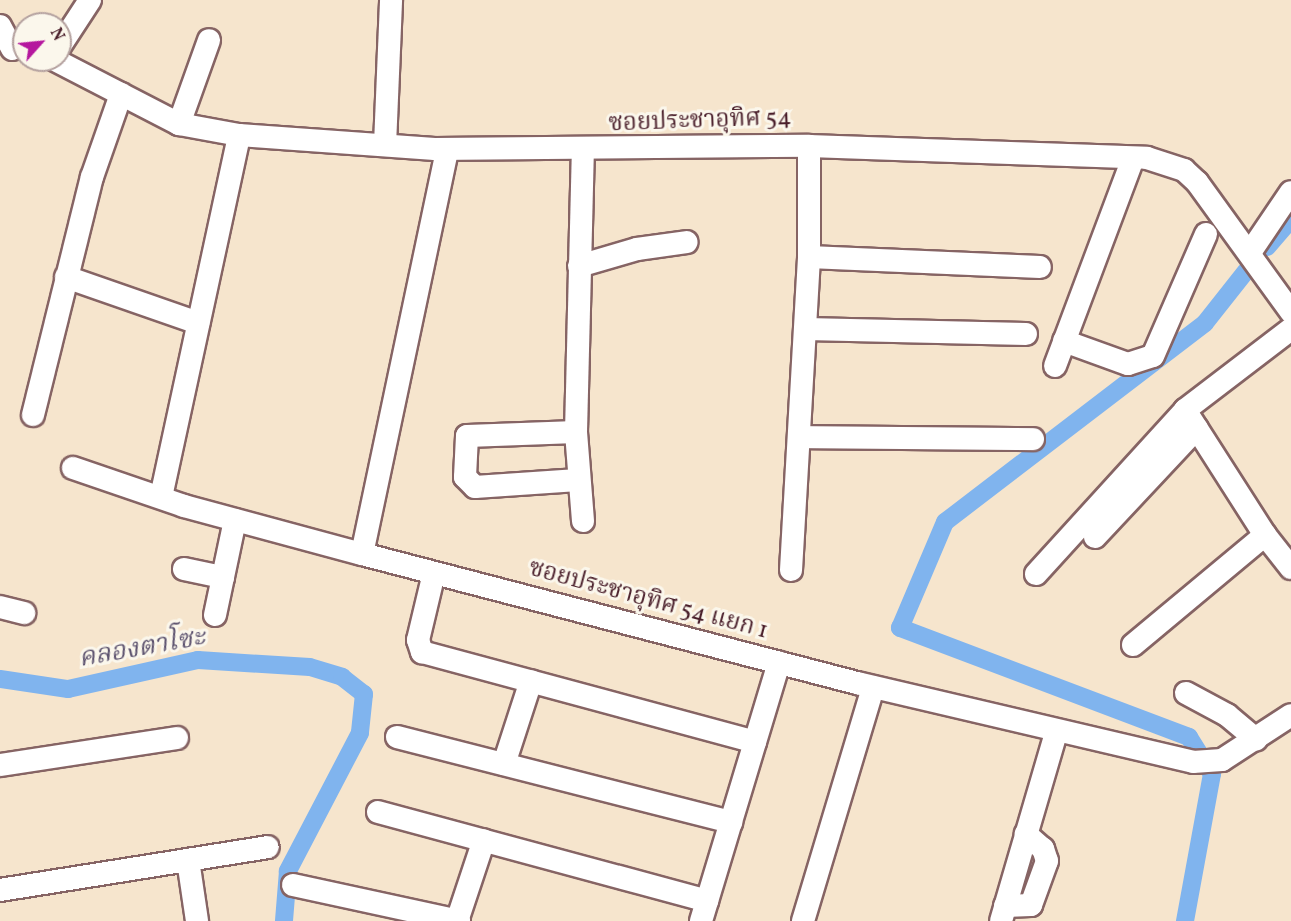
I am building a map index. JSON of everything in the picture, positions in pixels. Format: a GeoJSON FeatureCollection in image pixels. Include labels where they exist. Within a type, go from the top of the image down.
{"type":"FeatureCollection","features":[{"type":"Feature","properties":{"kind":"street"},"geometry":{"type":"LineString","coordinates":[[72,28],[90,0]]}},
{"type":"Feature","properties":{"kind":"street"},"geometry":{"type":"LineString","coordinates":[[385,145],[391,0]]}},
{"type":"Feature","properties":{"kind":"street"},"geometry":{"type":"LineString","coordinates":[[0,26],[12,52]]}},
{"type":"Feature","properties":{"kind":"street"},"geometry":{"type":"LineString","coordinates":[[179,124],[209,40]]}},
{"type":"Feature","properties":{"kind":"street","name":"ซอยประชาอุทิศ 54"},"geometry":{"type":"LineString","coordinates":[[72,69],[179,124],[239,135],[447,149],[583,152],[809,146],[1133,158],[1184,170],[1251,251],[1291,312]]}},
{"type":"Feature","properties":{"kind":"street"},"geometry":{"type":"LineString","coordinates":[[33,415],[66,277],[121,94]]}},
{"type":"Feature","properties":{"kind":"street"},"geometry":{"type":"LineString","coordinates":[[161,497],[239,135]]}},
{"type":"Feature","properties":{"kind":"street"},"geometry":{"type":"LineString","coordinates":[[791,570],[806,329],[809,257],[809,146]]}},
{"type":"Feature","properties":{"kind":"street"},"geometry":{"type":"LineString","coordinates":[[362,554],[447,149]]}},
{"type":"Feature","properties":{"kind":"street"},"geometry":{"type":"LineString","coordinates":[[583,152],[576,432],[583,521]]}},
{"type":"Feature","properties":{"kind":"street"},"geometry":{"type":"LineString","coordinates":[[1055,366],[1133,158]]}},
{"type":"Feature","properties":{"kind":"street"},"geometry":{"type":"LineString","coordinates":[[1251,251],[1291,192]]}},
{"type":"Feature","properties":{"kind":"street"},"geometry":{"type":"LineString","coordinates":[[1064,341],[1128,364],[1153,356],[1206,234]]}},
{"type":"Feature","properties":{"kind":"street"},"geometry":{"type":"LineString","coordinates":[[579,266],[637,249],[687,242]]}},
{"type":"Feature","properties":{"kind":"street"},"geometry":{"type":"LineString","coordinates":[[809,257],[1040,267]]}},
{"type":"Feature","properties":{"kind":"street"},"geometry":{"type":"LineString","coordinates":[[66,277],[198,322]]}},
{"type":"Feature","properties":{"kind":"street"},"geometry":{"type":"LineString","coordinates":[[806,329],[1026,334]]}},
{"type":"Feature","properties":{"kind":"street"},"geometry":{"type":"LineString","coordinates":[[1036,574],[1191,419],[1291,329]]}},
{"type":"Feature","properties":{"kind":"street"},"geometry":{"type":"LineString","coordinates":[[1191,419],[1265,535],[1291,568]]}},
{"type":"Feature","properties":{"kind":"street"},"geometry":{"type":"LineString","coordinates":[[1095,537],[1191,419]]}},
{"type":"Feature","properties":{"kind":"street"},"geometry":{"type":"LineString","coordinates":[[576,432],[467,436],[465,477],[476,487],[578,480]]}},
{"type":"Feature","properties":{"kind":"street"},"geometry":{"type":"LineString","coordinates":[[799,437],[1033,439]]}},
{"type":"Feature","properties":{"kind":"street","name":"ซอยประชาอุทิศ 54 แยก 1"},"geometry":{"type":"LineString","coordinates":[[74,468],[235,520],[779,663],[1056,733],[1204,763],[1256,739]]}},
{"type":"Feature","properties":{"kind":"street"},"geometry":{"type":"LineString","coordinates":[[215,615],[235,520]]}},
{"type":"Feature","properties":{"kind":"street"},"geometry":{"type":"LineString","coordinates":[[1133,645],[1265,535]]}},
{"type":"Feature","properties":{"kind":"street"},"geometry":{"type":"LineString","coordinates":[[184,569],[223,577]]}},
{"type":"Feature","properties":{"kind":"street"},"geometry":{"type":"LineString","coordinates":[[434,573],[418,648],[755,742]]}},
{"type":"Feature","properties":{"kind":"street"},"geometry":{"type":"LineString","coordinates":[[0,607],[24,613]]}},
{"type":"Feature","properties":{"kind":"street"},"geometry":{"type":"LineString","coordinates":[[378,812],[484,840],[704,911],[779,663]]}},
{"type":"Feature","properties":{"kind":"street"},"geometry":{"type":"LineString","coordinates":[[504,764],[531,681]]}},
{"type":"Feature","properties":{"kind":"street"},"geometry":{"type":"LineString","coordinates":[[803,921],[873,687]]}},
{"type":"Feature","properties":{"kind":"street"},"geometry":{"type":"LineString","coordinates":[[1186,693],[1227,715],[1256,739],[1291,716]]}},
{"type":"Feature","properties":{"kind":"street"},"geometry":{"type":"LineString","coordinates":[[1003,914],[1030,905],[1047,861],[1043,849],[1026,834],[1056,733]]}},
{"type":"Feature","properties":{"kind":"street"},"geometry":{"type":"LineString","coordinates":[[397,737],[731,822]]}},
{"type":"Feature","properties":{"kind":"street"},"geometry":{"type":"LineString","coordinates":[[0,765],[177,738]]}},
{"type":"Feature","properties":{"kind":"street"},"geometry":{"type":"LineString","coordinates":[[293,885],[458,921],[484,840]]}},
{"type":"Feature","properties":{"kind":"street"},"geometry":{"type":"LineString","coordinates":[[0,890],[268,847]]}},
{"type":"Feature","properties":{"kind":"street"},"geometry":{"type":"LineString","coordinates":[[188,860],[197,921]]}},
{"type":"Feature","properties":{"kind":"waterway"},"geometry":{"type":"LineString","coordinates":[[1267,247],[1291,219]]}},
{"type":"Feature","properties":{"kind":"waterway"},"geometry":{"type":"LineString","coordinates":[[1185,921],[1212,774],[1189,737],[900,628],[945,522],[1205,323],[1246,271]]}},
{"type":"Feature","properties":{"kind":"waterway","name":"คลองตาโซะ"},"geometry":{"type":"LineString","coordinates":[[0,679],[68,689],[198,660],[310,667],[342,677],[364,694],[360,733],[288,871],[284,921]]}}]}
